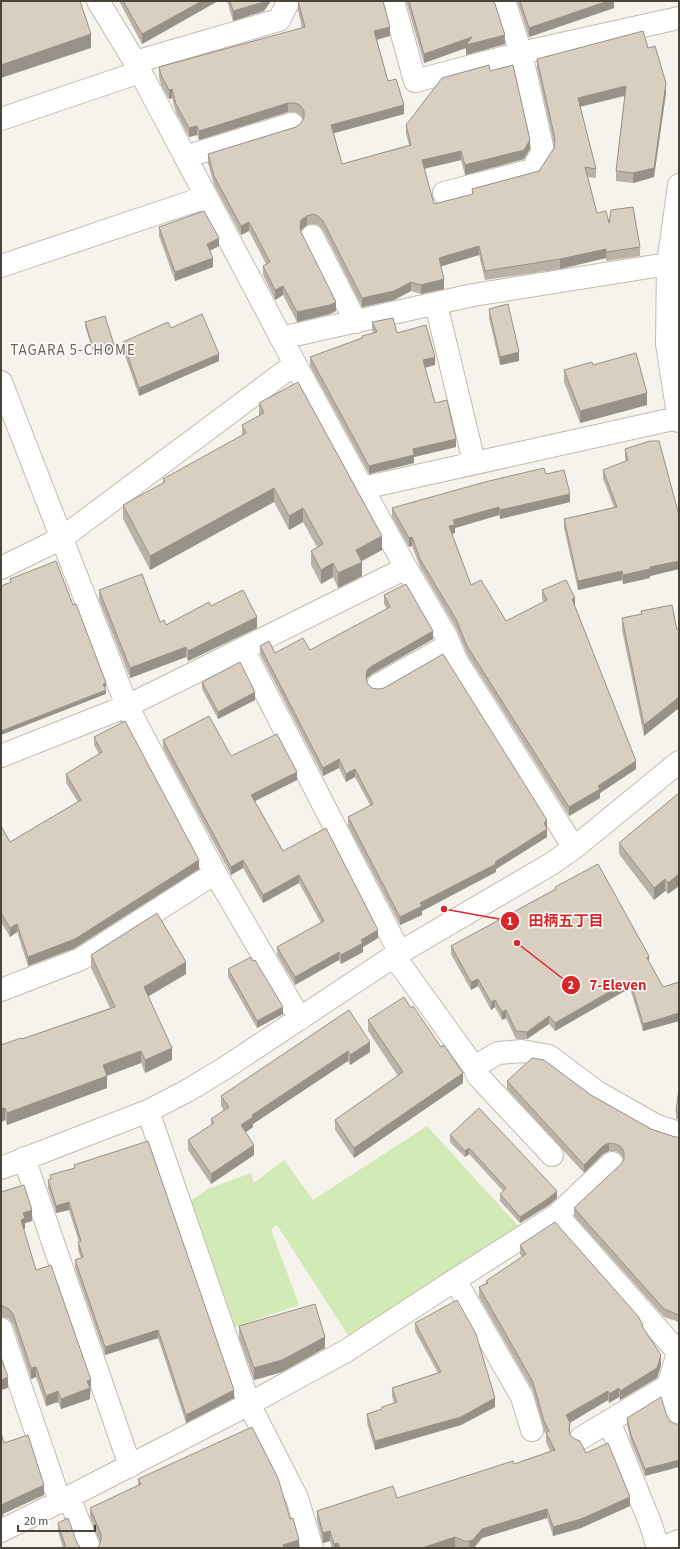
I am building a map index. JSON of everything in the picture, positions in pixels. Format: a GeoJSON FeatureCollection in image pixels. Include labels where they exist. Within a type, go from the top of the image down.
{"type":"FeatureCollection","features":[{"type":"Feature","properties":{"kind":"street"},"geometry":{"type":"LineString","coordinates":[[98,1],[137,67],[295,364],[406,568],[446,636],[456,660],[574,848]]}},
{"type":"Feature","properties":{"kind":"street"},"geometry":{"type":"LineString","coordinates":[[1,119],[137,67],[279,20],[287,4],[286,1]]}},
{"type":"Feature","properties":{"kind":"street"},"geometry":{"type":"LineString","coordinates":[[393,1],[415,82],[521,53],[679,18]]}},
{"type":"Feature","properties":{"kind":"street"},"geometry":{"type":"LineString","coordinates":[[444,193],[532,170],[543,151],[521,53],[504,1]]}},
{"type":"Feature","properties":{"kind":"street"},"geometry":{"type":"LineString","coordinates":[[676,1],[679,6]]}},
{"type":"Feature","properties":{"kind":"street"},"geometry":{"type":"LineString","coordinates":[[185,157],[292,124]]}},
{"type":"Feature","properties":{"kind":"street"},"geometry":{"type":"LineString","coordinates":[[363,488],[474,462],[678,420],[667,344],[668,264],[679,185]]}},
{"type":"Feature","properties":{"kind":"street"},"geometry":{"type":"LineString","coordinates":[[1,266],[206,197]]}},
{"type":"Feature","properties":{"kind":"street"},"geometry":{"type":"LineString","coordinates":[[312,236],[356,322]]}},
{"type":"Feature","properties":{"kind":"street"},"geometry":{"type":"LineString","coordinates":[[282,338],[473,295],[668,264]]}},
{"type":"Feature","properties":{"kind":"street"},"geometry":{"type":"LineString","coordinates":[[436,304],[474,462]]}},
{"type":"Feature","properties":{"kind":"street"},"geometry":{"type":"LineString","coordinates":[[1,568],[62,538],[295,364]]}},
{"type":"Feature","properties":{"kind":"street"},"geometry":{"type":"LineString","coordinates":[[1,382],[127,706],[215,873],[300,1019]]}},
{"type":"Feature","properties":{"kind":"street"},"geometry":{"type":"LineString","coordinates":[[1,756],[127,706],[406,568]]}},
{"type":"Feature","properties":{"kind":"street"},"geometry":{"type":"LineString","coordinates":[[378,685],[449,645]]}},
{"type":"Feature","properties":{"kind":"street"},"geometry":{"type":"LineString","coordinates":[[243,648],[397,954],[474,1067],[478,1076],[552,1156]]}},
{"type":"Feature","properties":{"kind":"street"},"geometry":{"type":"LineString","coordinates":[[1,1168],[148,1111],[207,1080],[397,954],[551,864],[574,848],[679,762]]}},
{"type":"Feature","properties":{"kind":"street"},"geometry":{"type":"LineString","coordinates":[[1,990],[81,959],[215,873]]}},
{"type":"Feature","properties":{"kind":"street"},"geometry":{"type":"LineString","coordinates":[[474,1067],[498,1053],[522,1051],[549,1056],[597,1092],[657,1126],[679,1133]]}},
{"type":"Feature","properties":{"kind":"street"},"geometry":{"type":"LineString","coordinates":[[148,1111],[250,1404],[297,1498],[312,1548]]}},
{"type":"Feature","properties":{"kind":"street"},"geometry":{"type":"LineString","coordinates":[[24,1158],[130,1466]]}},
{"type":"Feature","properties":{"kind":"street"},"geometry":{"type":"LineString","coordinates":[[1,1531],[65,1500],[250,1404],[346,1351],[557,1215],[612,1163]]}},
{"type":"Feature","properties":{"kind":"street"},"geometry":{"type":"LineString","coordinates":[[557,1215],[678,1351],[668,1386],[679,1420]]}},
{"type":"Feature","properties":{"kind":"street"},"geometry":{"type":"LineString","coordinates":[[455,1280],[522,1397],[532,1430]]}},
{"type":"Feature","properties":{"kind":"street"},"geometry":{"type":"LineString","coordinates":[[1,1329],[65,1500],[89,1548]]}},
{"type":"Feature","properties":{"kind":"street"},"geometry":{"type":"LineString","coordinates":[[581,1438],[668,1386]]}},
{"type":"Feature","properties":{"kind":"street"},"geometry":{"type":"LineString","coordinates":[[609,1422],[659,1548],[679,1540]]}},
{"type":"Feature","properties":{"kind":"street"},"geometry":{"type":"LineString","coordinates":[[664,1548],[679,1545]]}},
{"type":"Feature","properties":{"kind":"green space"},"geometry":{"type":"Polygon","coordinates":[[[427,1126],[520,1228],[351,1340],[277,1225],[271,1229],[299,1305],[232,1328],[190,1201],[208,1189],[251,1173],[254,1183],[284,1160],[313,1200],[427,1126]]]}},
{"type":"Feature","properties":{"kind":"building"},"geometry":{"type":"Polygon","coordinates":[[[1,1],[80,1],[91,34],[1,65],[1,1]]]}},
{"type":"Feature","properties":{"kind":"building"},"geometry":{"type":"Polygon","coordinates":[[[123,1],[202,1],[142,34],[123,1]]]}},
{"type":"Feature","properties":{"kind":"building"},"geometry":{"type":"Polygon","coordinates":[[[230,1],[265,1],[233,11],[230,1]]]}},
{"type":"Feature","properties":{"kind":"building"},"geometry":{"type":"Polygon","coordinates":[[[298,1],[383,1],[390,27],[374,31],[388,81],[396,79],[404,105],[331,125],[342,164],[411,145],[406,125],[442,78],[489,65],[490,71],[513,65],[530,140],[524,150],[465,165],[461,151],[422,160],[434,204],[473,194],[472,189],[539,171],[554,148],[555,139],[537,59],[643,31],[648,48],[655,46],[666,83],[654,168],[633,173],[616,171],[626,86],[578,98],[596,169],[585,167],[597,213],[606,211],[609,223],[611,210],[633,207],[640,247],[606,252],[606,249],[560,259],[485,271],[479,246],[439,258],[444,279],[421,285],[411,282],[394,291],[362,298],[323,221],[318,216],[313,214],[301,220],[301,232],[336,302],[330,305],[297,312],[283,286],[275,290],[263,266],[270,262],[249,222],[241,226],[214,176],[208,154],[296,127],[304,118],[304,111],[300,105],[288,103],[199,131],[197,126],[189,128],[176,104],[172,89],[169,90],[161,75],[159,67],[305,27],[298,1]]]}},
{"type":"Feature","properties":{"kind":"building"},"geometry":{"type":"Polygon","coordinates":[[[409,1],[494,1],[505,35],[466,45],[472,37],[424,54],[409,1]]]}},
{"type":"Feature","properties":{"kind":"building"},"geometry":{"type":"Polygon","coordinates":[[[520,1],[608,1],[529,28],[520,1]]]}},
{"type":"Feature","properties":{"kind":"building"},"geometry":{"type":"Polygon","coordinates":[[[204,211],[219,238],[207,244],[213,258],[175,272],[159,227],[204,211]]]}},
{"type":"Feature","properties":{"kind":"building"},"geometry":{"type":"Polygon","coordinates":[[[508,304],[519,352],[500,357],[489,309],[508,304]]]}},
{"type":"Feature","properties":{"kind":"building"},"geometry":{"type":"Polygon","coordinates":[[[202,314],[219,354],[139,388],[123,342],[168,322],[171,328],[202,314]]]}},
{"type":"Feature","properties":{"kind":"building"},"geometry":{"type":"Polygon","coordinates":[[[105,316],[114,345],[94,351],[85,322],[105,316]]]}},
{"type":"Feature","properties":{"kind":"building"},"geometry":{"type":"Polygon","coordinates":[[[393,318],[397,333],[426,325],[435,357],[423,360],[435,403],[447,400],[456,439],[413,449],[414,455],[369,466],[310,357],[362,338],[362,336],[377,332],[372,322],[393,318]]]}},
{"type":"Feature","properties":{"kind":"building"},"geometry":{"type":"Polygon","coordinates":[[[636,353],[647,393],[580,411],[564,370],[592,362],[593,365],[636,353]]]}},
{"type":"Feature","properties":{"kind":"building"},"geometry":{"type":"Polygon","coordinates":[[[298,382],[382,536],[356,550],[362,562],[338,573],[333,563],[321,570],[311,551],[323,544],[303,508],[289,516],[274,488],[150,556],[123,505],[165,482],[163,479],[246,433],[242,425],[264,413],[259,403],[298,382]]]}},
{"type":"Feature","properties":{"kind":"building"},"geometry":{"type":"Polygon","coordinates":[[[650,441],[659,441],[679,515],[679,561],[650,567],[650,569],[623,575],[622,571],[578,581],[564,519],[617,507],[603,470],[628,460],[625,449],[650,441]]]}},
{"type":"Feature","properties":{"kind":"building"},"geometry":{"type":"Polygon","coordinates":[[[544,468],[546,474],[564,470],[570,494],[500,510],[499,507],[453,520],[455,525],[449,526],[471,585],[481,580],[506,621],[547,600],[542,590],[566,580],[575,598],[572,599],[636,761],[598,786],[600,789],[569,807],[467,646],[457,621],[420,559],[412,537],[409,538],[392,508],[485,482],[544,468]]]}},
{"type":"Feature","properties":{"kind":"building"},"geometry":{"type":"Polygon","coordinates":[[[56,561],[73,605],[76,604],[106,683],[103,684],[106,690],[1,731],[1,586],[11,582],[10,579],[56,561]]]}},
{"type":"Feature","properties":{"kind":"building"},"geometry":{"type":"Polygon","coordinates":[[[142,574],[160,622],[164,620],[166,625],[209,602],[211,606],[243,590],[257,617],[188,651],[186,647],[130,668],[99,590],[142,574]]]}},
{"type":"Feature","properties":{"kind":"building"},"geometry":{"type":"Polygon","coordinates":[[[406,584],[433,631],[372,666],[367,670],[367,683],[372,688],[384,688],[443,654],[547,820],[544,823],[547,829],[495,862],[496,864],[420,903],[422,906],[400,917],[348,817],[373,804],[355,769],[346,774],[339,759],[323,768],[260,646],[269,641],[275,653],[303,638],[310,650],[390,607],[384,595],[406,584]]]}},
{"type":"Feature","properties":{"kind":"building"},"geometry":{"type":"Polygon","coordinates":[[[672,605],[677,630],[679,628],[679,697],[644,725],[622,618],[642,614],[641,611],[672,605]]]}},
{"type":"Feature","properties":{"kind":"building"},"geometry":{"type":"Polygon","coordinates":[[[240,662],[255,692],[218,712],[202,682],[240,662]]]}},
{"type":"Feature","properties":{"kind":"building"},"geometry":{"type":"Polygon","coordinates":[[[209,716],[231,756],[277,734],[297,772],[251,795],[283,851],[326,828],[378,930],[361,940],[363,943],[341,955],[339,952],[295,977],[277,947],[324,921],[299,875],[263,895],[243,860],[231,867],[163,740],[209,716]]]}},
{"type":"Feature","properties":{"kind":"building"},"geometry":{"type":"Polygon","coordinates":[[[125,721],[199,860],[75,939],[28,957],[17,924],[10,928],[1,913],[1,826],[10,842],[81,800],[66,774],[102,752],[94,737],[125,721]]]}},
{"type":"Feature","properties":{"kind":"building"},"geometry":{"type":"Polygon","coordinates":[[[679,793],[679,874],[668,883],[665,879],[654,888],[619,843],[679,793]]]}},
{"type":"Feature","properties":{"kind":"building"},"geometry":{"type":"Polygon","coordinates":[[[598,864],[649,956],[647,958],[663,987],[679,982],[679,1013],[643,1024],[630,980],[555,1023],[549,1016],[527,1032],[516,1031],[506,1010],[502,1012],[495,1000],[491,1002],[478,979],[471,982],[451,946],[556,889],[555,887],[598,864]]]}},
{"type":"Feature","properties":{"kind":"building"},"geometry":{"type":"Polygon","coordinates":[[[157,913],[186,962],[144,987],[172,1048],[145,1060],[141,1051],[103,1065],[107,1076],[7,1113],[5,1108],[1,1109],[1,1045],[115,1007],[91,955],[157,913]]]}},
{"type":"Feature","properties":{"kind":"building"},"geometry":{"type":"Polygon","coordinates":[[[251,957],[253,961],[255,960],[283,1007],[257,1021],[228,969],[251,957]]]}},
{"type":"Feature","properties":{"kind":"building"},"geometry":{"type":"Polygon","coordinates":[[[404,997],[411,1008],[413,1006],[441,1047],[444,1045],[463,1073],[354,1148],[335,1120],[403,1072],[368,1020],[404,997]]]}},
{"type":"Feature","properties":{"kind":"building"},"geometry":{"type":"Polygon","coordinates":[[[349,1010],[370,1042],[350,1055],[348,1051],[252,1115],[253,1117],[241,1125],[254,1145],[211,1174],[188,1140],[214,1123],[211,1119],[229,1107],[221,1096],[349,1010]]]}},
{"type":"Feature","properties":{"kind":"building"},"geometry":{"type":"Polygon","coordinates":[[[532,1058],[544,1060],[591,1095],[651,1129],[679,1137],[679,1315],[664,1309],[574,1208],[621,1164],[624,1159],[624,1152],[621,1147],[616,1144],[609,1143],[603,1146],[584,1165],[507,1081],[532,1058]]]}},
{"type":"Feature","properties":{"kind":"building"},"geometry":{"type":"Polygon","coordinates":[[[679,1089],[679,1113],[676,1111],[679,1089]]]}},
{"type":"Feature","properties":{"kind":"building"},"geometry":{"type":"Polygon","coordinates":[[[479,1108],[557,1191],[520,1217],[500,1194],[506,1188],[469,1148],[465,1151],[450,1135],[479,1108]]]}},
{"type":"Feature","properties":{"kind":"building"},"geometry":{"type":"Polygon","coordinates":[[[148,1141],[234,1390],[186,1415],[158,1330],[105,1347],[75,1260],[83,1257],[78,1242],[81,1241],[69,1202],[56,1206],[48,1180],[51,1179],[50,1175],[75,1168],[74,1165],[148,1141]]]}},
{"type":"Feature","properties":{"kind":"building"},"geometry":{"type":"Polygon","coordinates":[[[24,1185],[32,1210],[23,1213],[25,1218],[21,1220],[36,1270],[51,1265],[91,1380],[87,1381],[90,1388],[61,1399],[58,1391],[46,1396],[36,1367],[31,1368],[13,1314],[9,1309],[1,1306],[1,1192],[24,1185]]]}},
{"type":"Feature","properties":{"kind":"building"},"geometry":{"type":"Polygon","coordinates":[[[555,1222],[638,1316],[643,1325],[642,1326],[661,1355],[657,1368],[620,1391],[619,1388],[609,1394],[608,1391],[566,1415],[570,1423],[570,1435],[580,1441],[586,1453],[608,1443],[630,1497],[581,1519],[553,1527],[547,1509],[482,1529],[473,1540],[469,1541],[464,1541],[455,1537],[422,1548],[340,1548],[338,1543],[334,1544],[330,1531],[323,1533],[317,1511],[393,1486],[397,1498],[513,1461],[514,1464],[555,1450],[546,1433],[549,1431],[544,1421],[533,1382],[479,1287],[488,1283],[486,1281],[526,1254],[520,1245],[555,1222]]]}},
{"type":"Feature","properties":{"kind":"building"},"geometry":{"type":"Polygon","coordinates":[[[457,1300],[476,1334],[495,1398],[461,1417],[375,1441],[367,1414],[397,1402],[392,1388],[441,1372],[415,1323],[457,1300]]]}},
{"type":"Feature","properties":{"kind":"building"},"geometry":{"type":"Polygon","coordinates":[[[315,1304],[325,1337],[282,1360],[254,1368],[239,1326],[315,1304]]]}},
{"type":"Feature","properties":{"kind":"building"},"geometry":{"type":"Polygon","coordinates":[[[1,1357],[8,1377],[1,1380],[1,1357]]]}},
{"type":"Feature","properties":{"kind":"building"},"geometry":{"type":"Polygon","coordinates":[[[661,1397],[667,1416],[671,1422],[679,1424],[679,1460],[645,1469],[631,1435],[627,1418],[661,1397]]]}},
{"type":"Feature","properties":{"kind":"building"},"geometry":{"type":"Polygon","coordinates":[[[252,1427],[278,1478],[290,1519],[293,1518],[299,1540],[283,1545],[284,1548],[97,1548],[101,1540],[101,1534],[90,1508],[141,1484],[138,1479],[252,1427]]]}},
{"type":"Feature","properties":{"kind":"building"},"geometry":{"type":"Polygon","coordinates":[[[1,1433],[4,1443],[28,1435],[44,1485],[1,1506],[1,1433]]]}},
{"type":"Feature","properties":{"kind":"building"},"geometry":{"type":"Polygon","coordinates":[[[68,1518],[77,1543],[81,1548],[66,1548],[58,1523],[68,1518]]]}},
{"type":"Feature","properties":{"kind":"place","name":"田柄五丁目"},"geometry":{"type":"Point","coordinates":[444,909]}},
{"type":"Feature","properties":{"kind":"place","name":"7-Eleven"},"geometry":{"type":"Point","coordinates":[517,943]}},
{"type":"Feature","properties":{"kind":"district","name":"TAGARA 5-CHOME"},"geometry":{"type":"Point","coordinates":[73,350]}}]}
